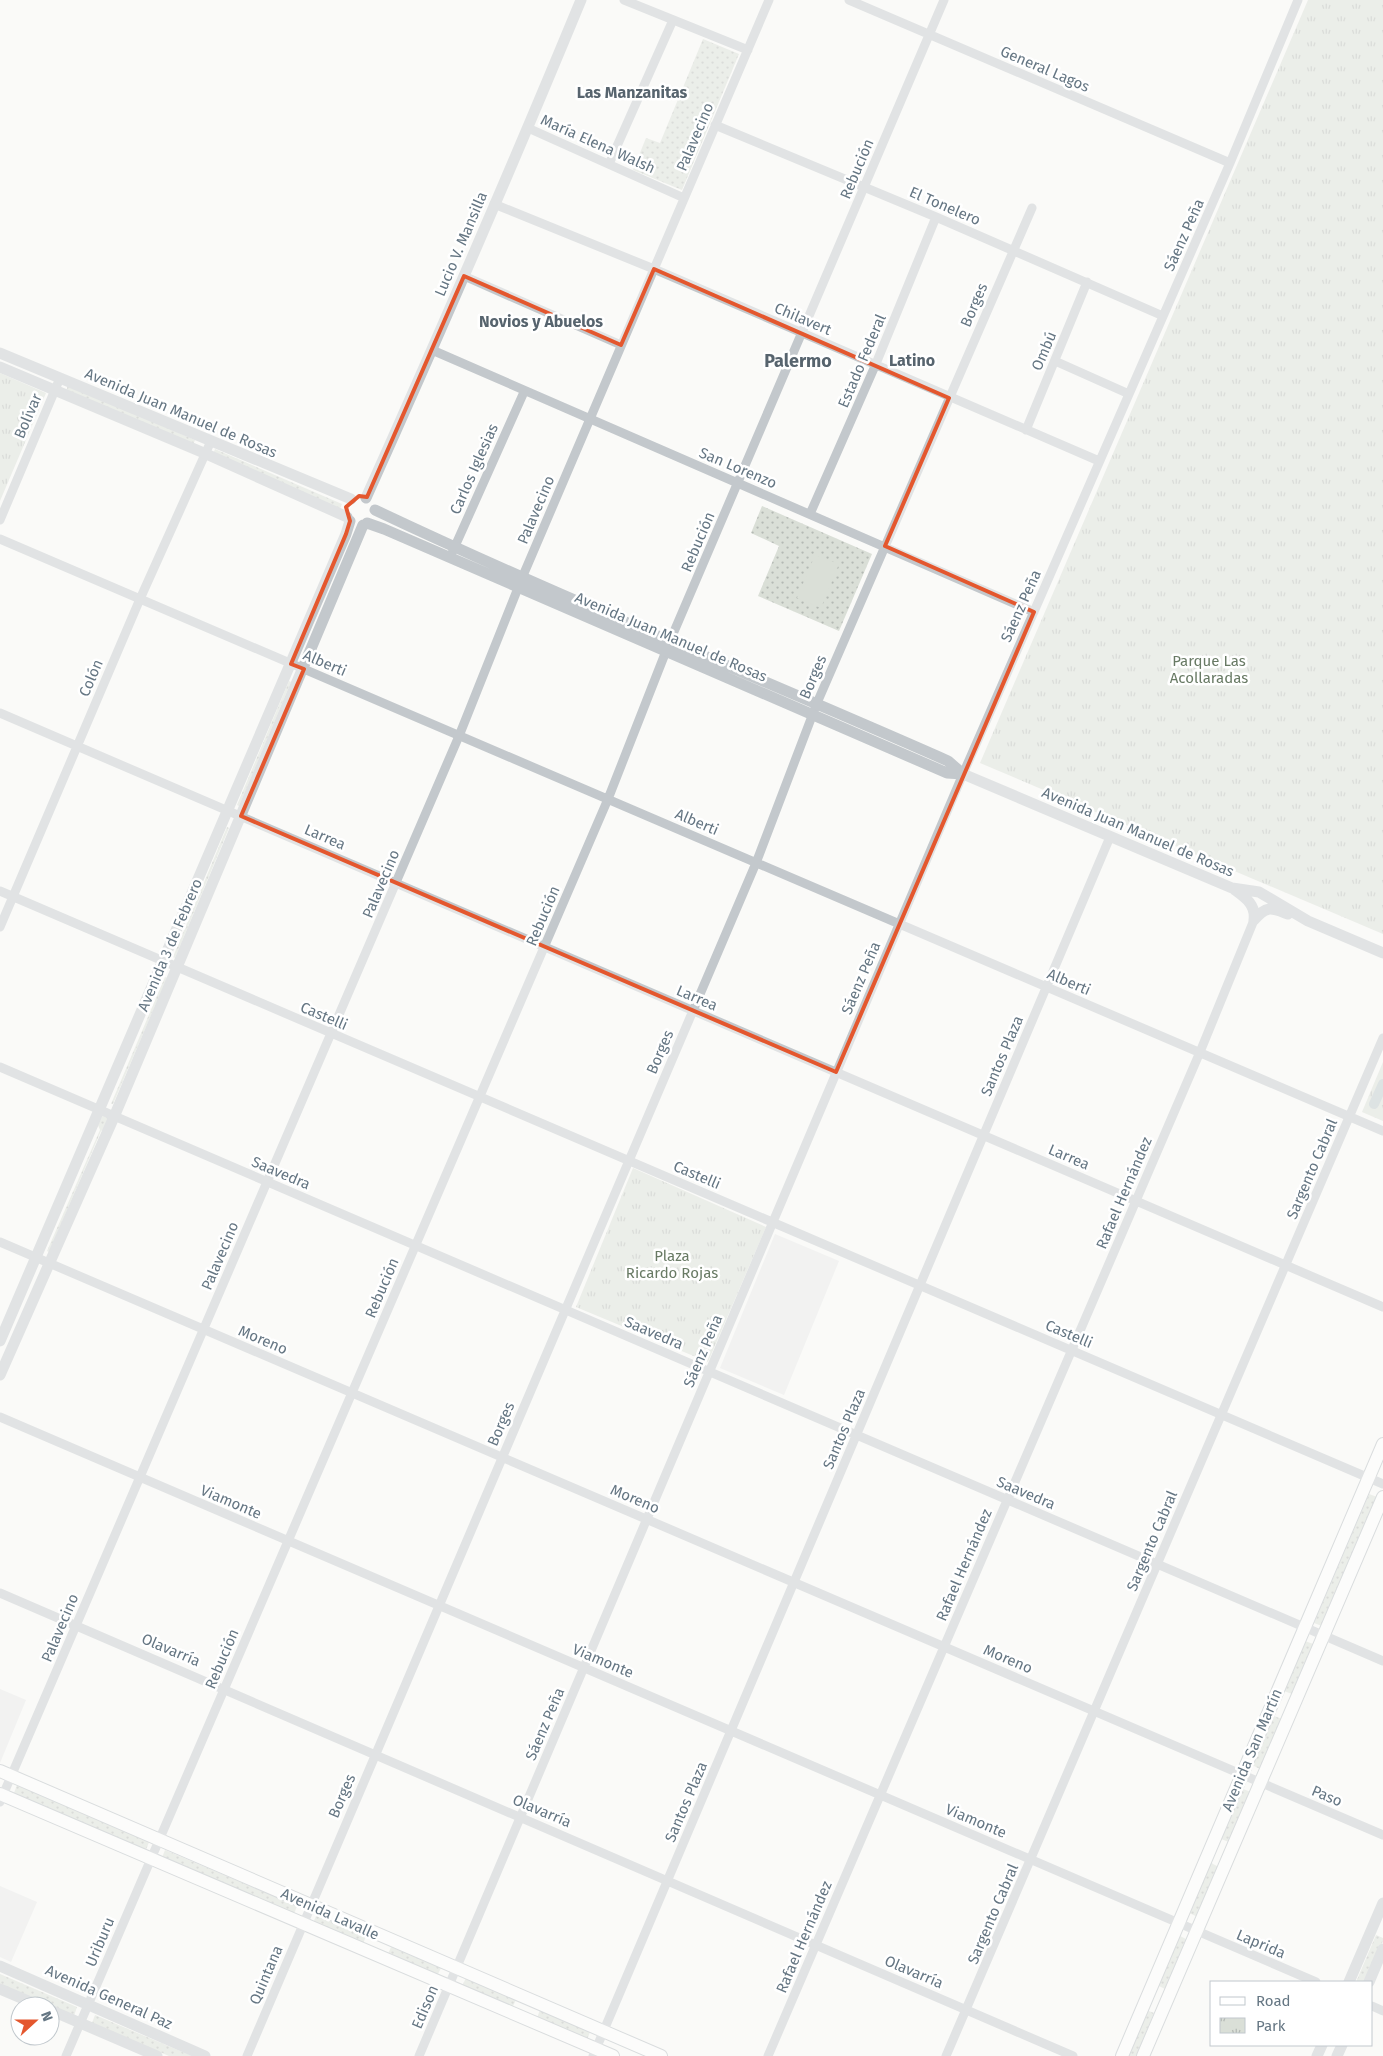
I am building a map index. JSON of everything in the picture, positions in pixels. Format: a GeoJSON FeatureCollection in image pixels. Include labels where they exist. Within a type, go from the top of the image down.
{"type":"FeatureCollection","features":[{"type":"Feature","properties":{"kind":"main road","name":"Avenida San Martín"},"geometry":{"type":"LineString","coordinates":[[1122,2056],[1383,1444]]}},
{"type":"Feature","properties":{"kind":"main road","name":"Avenida San Martín"},"geometry":{"type":"LineString","coordinates":[[1143,2056],[1383,1497]]}},
{"type":"Feature","properties":{"kind":"main road","name":"Avenida Lavalle"},"geometry":{"type":"LineString","coordinates":[[6,1774],[661,2056]]}},
{"type":"Feature","properties":{"kind":"main road","name":"Avenida Lavalle"},"geometry":{"type":"LineString","coordinates":[[1,1797],[449,1986],[594,2052],[613,2056]]}},
{"type":"Feature","properties":{"kind":"street","name":"Lucio V. Mansilla"},"geometry":{"type":"LineString","coordinates":[[366,498],[528,128],[581,0]]}},
{"type":"Feature","properties":{"kind":"street"},"geometry":{"type":"LineString","coordinates":[[624,0],[748,50]]}},
{"type":"Feature","properties":{"kind":"street","name":"Palavecino"},"geometry":{"type":"LineString","coordinates":[[1,1797],[6,1774],[76,1625],[460,736],[520,582],[768,0]]}},
{"type":"Feature","properties":{"kind":"street","name":"General Lagos"},"geometry":{"type":"LineString","coordinates":[[850,0],[1230,163]]}},
{"type":"Feature","properties":{"kind":"street","name":"Rebución"},"geometry":{"type":"LineString","coordinates":[[159,1839],[608,799],[668,646],[944,0]]}},
{"type":"Feature","properties":{"kind":"street","name":"Sáenz Peña"},"geometry":{"type":"LineString","coordinates":[[456,1969],[963,774],[1230,163],[1298,0]]}},
{"type":"Feature","properties":{"kind":"street"},"geometry":{"type":"LineString","coordinates":[[609,164],[673,20]]}},
{"type":"Feature","properties":{"kind":"street","name":"El Tonelero"},"geometry":{"type":"LineString","coordinates":[[715,125],[936,217],[1163,316]]}},
{"type":"Feature","properties":{"kind":"street","name":"María Elena Walsh"},"geometry":{"type":"LineString","coordinates":[[528,128],[684,198]]}},
{"type":"Feature","properties":{"kind":"street","name":"Chilavert"},"geometry":{"type":"LineString","coordinates":[[494,204],[654,269],[949,398],[1099,461]]}},
{"type":"Feature","properties":{"kind":"street","name":"Borges"},"geometry":{"type":"LineString","coordinates":[[310,1905],[756,863],[817,703],[1032,208]]}},
{"type":"Feature","properties":{"kind":"street","name":"Estado Federal"},"geometry":{"type":"LineString","coordinates":[[810,514],[875,366],[936,217]]}},
{"type":"Feature","properties":{"kind":"street"},"geometry":{"type":"LineString","coordinates":[[464,276],[621,345]]}},
{"type":"Feature","properties":{"kind":"street","name":"Ombú"},"geometry":{"type":"LineString","coordinates":[[1026,430],[1088,282]]}},
{"type":"Feature","properties":{"kind":"street","name":"San Lorenzo"},"geometry":{"type":"LineString","coordinates":[[432,350],[524,392],[885,546],[1034,612]]}},
{"type":"Feature","properties":{"kind":"street","name":"Avenida Juan Manuel de Rosas"},"geometry":{"type":"LineString","coordinates":[[0,353],[351,499]]}},
{"type":"Feature","properties":{"kind":"street"},"geometry":{"type":"LineString","coordinates":[[1055,361],[1129,394]]}},
{"type":"Feature","properties":{"kind":"street","name":"Avenida Juan Manuel de Rosas"},"geometry":{"type":"LineString","coordinates":[[0,367],[204,453],[348,519]]}},
{"type":"Feature","properties":{"kind":"street","name":"Bolívar"},"geometry":{"type":"LineString","coordinates":[[0,520],[60,378]]}},
{"type":"Feature","properties":{"kind":"street","name":"Carlos Iglesias"},"geometry":{"type":"LineString","coordinates":[[452,552],[524,392]]}},
{"type":"Feature","properties":{"kind":"street","name":"Colón"},"geometry":{"type":"LineString","coordinates":[[0,927],[140,599],[211,441]]}},
{"type":"Feature","properties":{"kind":"street"},"geometry":{"type":"LineString","coordinates":[[360,496],[366,498],[372,502],[375,510],[374,516],[365,524],[353,524],[348,519],[346,507],[351,499],[360,496]]}},
{"type":"Feature","properties":{"kind":"street","name":"Avenida Juan Manuel de Rosas"},"geometry":{"type":"LineString","coordinates":[[375,510],[452,552]]}},
{"type":"Feature","properties":{"kind":"street","name":"Avenida 3 de Febrero"},"geometry":{"type":"LineString","coordinates":[[0,1341],[292,664],[346,534],[348,519]]}},
{"type":"Feature","properties":{"kind":"street","name":"Avenida Juan Manuel de Rosas"},"geometry":{"type":"LineString","coordinates":[[365,524],[384,528],[452,552],[741,677],[817,703],[948,761],[963,774],[1232,888],[1259,892],[1308,921],[1383,953]]}},
{"type":"Feature","properties":{"kind":"street","name":"Avenida 3 de Febrero"},"geometry":{"type":"LineString","coordinates":[[0,1375],[51,1264],[365,524]]}},
{"type":"Feature","properties":{"kind":"street","name":"Alberti"},"geometry":{"type":"LineString","coordinates":[[0,539],[1383,1131]]}},
{"type":"Feature","properties":{"kind":"street","name":"Avenida Juan Manuel de Rosas"},"geometry":{"type":"LineString","coordinates":[[741,677],[813,715],[947,773],[963,774]]}},
{"type":"Feature","properties":{"kind":"street","name":"Larrea"},"geometry":{"type":"LineString","coordinates":[[0,713],[1383,1307]]}},
{"type":"Feature","properties":{"kind":"street","name":"Santos Plaza"},"geometry":{"type":"LineString","coordinates":[[594,2052],[1110,837]]}},
{"type":"Feature","properties":{"kind":"street"},"geometry":{"type":"LineString","coordinates":[[1232,888],[1248,900],[1255,914],[1254,920]]}},
{"type":"Feature","properties":{"kind":"street","name":"Castelli"},"geometry":{"type":"LineString","coordinates":[[0,891],[1383,1484]]}},
{"type":"Feature","properties":{"kind":"street"},"geometry":{"type":"LineString","coordinates":[[1254,920],[1263,910],[1268,909],[1308,921]]}},
{"type":"Feature","properties":{"kind":"street","name":"Rafael Hernández"},"geometry":{"type":"LineString","coordinates":[[768,2056],[1200,1052],[1254,920]]}},
{"type":"Feature","properties":{"kind":"street","name":"Sargento Cabral"},"geometry":{"type":"LineString","coordinates":[[946,2056],[1383,1038]]}},
{"type":"Feature","properties":{"kind":"street","name":"Saavedra"},"geometry":{"type":"LineString","coordinates":[[0,1068],[1383,1661]]}},
{"type":"Feature","properties":{"kind":"street","name":"Moreno"},"geometry":{"type":"LineString","coordinates":[[0,1242],[1260,1782]]}},
{"type":"Feature","properties":{"kind":"street","name":"Viamonte"},"geometry":{"type":"LineString","coordinates":[[0,1417],[1196,1931]]}},
{"type":"Feature","properties":{"kind":"street","name":"Olavarría"},"geometry":{"type":"LineString","coordinates":[[0,1593],[1073,2056]]}},
{"type":"Feature","properties":{"kind":"street","name":"Paso"},"geometry":{"type":"LineString","coordinates":[[1260,1782],[1383,1835]]}},
{"type":"Feature","properties":{"kind":"street","name":"Uriburu"},"geometry":{"type":"LineString","coordinates":[[66,2056],[159,1839]]}},
{"type":"Feature","properties":{"kind":"street"},"geometry":{"type":"LineString","coordinates":[[1349,1981],[1383,1903]]}},
{"type":"Feature","properties":{"kind":"street","name":"Quintana"},"geometry":{"type":"LineString","coordinates":[[247,2056],[310,1905]]}},
{"type":"Feature","properties":{"kind":"street","name":"Laprida"},"geometry":{"type":"LineString","coordinates":[[1196,1931],[1314,1981]]}},
{"type":"Feature","properties":{"kind":"street"},"geometry":{"type":"LineString","coordinates":[[1369,1981],[1383,1949]]}},
{"type":"Feature","properties":{"kind":"street","name":"Avenida General Paz"},"geometry":{"type":"LineString","coordinates":[[0,1966],[205,2056]]}},
{"type":"Feature","properties":{"kind":"street","name":"Edison"},"geometry":{"type":"LineString","coordinates":[[419,2056],[456,1969]]}},
{"type":"Feature","properties":{"kind":"street"},"geometry":{"type":"LineString","coordinates":[[0,1989],[16,1996]]}},
{"type":"Feature","properties":{"kind":"street"},"geometry":{"type":"LineString","coordinates":[[60,2014],[157,2056]]}},
{"type":"Feature","properties":{"kind":"highlighted area"},"geometry":{"type":"Polygon","coordinates":[[[654,269],[949,398],[885,546],[1034,612],[836,1072],[241,816],[304,669],[291,664],[346,534],[350,521],[346,507],[359,496],[367,497],[464,276],[621,345],[654,269]]]}},
{"type":"Feature","properties":{"kind":"shaded area"},"geometry":{"type":"Polygon","coordinates":[[[775,1234],[839,1261],[784,1395],[720,1368],[775,1234]]]}},
{"type":"Feature","properties":{"kind":"shaded area"},"geometry":{"type":"Polygon","coordinates":[[[0,1689],[26,1700],[0,1763],[0,1689]]]}},
{"type":"Feature","properties":{"kind":"shaded area"},"geometry":{"type":"Polygon","coordinates":[[[0,1886],[37,1902],[11,1962],[0,1957],[0,1886]]]}},
{"type":"Feature","properties":{"kind":"green space","name":"Parque Las Acollaradas"},"geometry":{"type":"Polygon","coordinates":[[[1308,0],[1383,0],[1383,934],[980,763],[1308,0]]]}},
{"type":"Feature","properties":{"kind":"green space"},"geometry":{"type":"Polygon","coordinates":[[[703,39],[739,54],[682,190],[633,170],[646,138],[660,143],[703,39]]]}},
{"type":"Feature","properties":{"kind":"green space"},"geometry":{"type":"Polygon","coordinates":[[[0,373],[46,393],[0,501],[0,373]]]}},
{"type":"Feature","properties":{"kind":"green space"},"geometry":{"type":"Polygon","coordinates":[[[68,385],[195,440],[193,445],[66,391],[68,385]]]}},
{"type":"Feature","properties":{"kind":"green space"},"geometry":{"type":"Polygon","coordinates":[[[215,449],[342,504],[340,509],[213,454],[215,449]]]}},
{"type":"Feature","properties":{"kind":"green space"},"geometry":{"type":"Polygon","coordinates":[[[762,506],[872,554],[839,631],[758,596],[779,546],[751,533],[762,506]]]}},
{"type":"Feature","properties":{"kind":"green space"},"geometry":{"type":"Polygon","coordinates":[[[815,555],[839,564],[821,608],[797,598],[815,555]]]}},
{"type":"Feature","properties":{"kind":"green space"},"geometry":{"type":"Polygon","coordinates":[[[289,681],[291,682],[239,806],[237,805],[289,681]]]}},
{"type":"Feature","properties":{"kind":"green space"},"geometry":{"type":"Polygon","coordinates":[[[227,827],[229,828],[175,958],[173,957],[227,827]]]}},
{"type":"Feature","properties":{"kind":"green space"},"geometry":{"type":"Polygon","coordinates":[[[165,977],[167,978],[113,1104],[111,1104],[165,977]]]}},
{"type":"Feature","properties":{"kind":"green space"},"geometry":{"type":"Polygon","coordinates":[[[1383,1062],[1383,1121],[1362,1112],[1383,1062]]]}},
{"type":"Feature","properties":{"kind":"green space"},"geometry":{"type":"Polygon","coordinates":[[[103,1115],[109,1118],[108,1127],[101,1131],[49,1252],[47,1251],[100,1130],[98,1125],[103,1115]]]}},
{"type":"Feature","properties":{"kind":"green space","name":"Plaza Ricardo Rojas"},"geometry":{"type":"Polygon","coordinates":[[[633,1168],[766,1227],[708,1362],[576,1307],[633,1168]]]}},
{"type":"Feature","properties":{"kind":"green space"},"geometry":{"type":"Polygon","coordinates":[[[1369,1494],[1377,1497],[1322,1626],[1314,1623],[1369,1494]]]}},
{"type":"Feature","properties":{"kind":"green space"},"geometry":{"type":"Polygon","coordinates":[[[1305,1641],[1313,1644],[1292,1694],[1284,1691],[1305,1641]]]}},
{"type":"Feature","properties":{"kind":"green space"},"geometry":{"type":"Polygon","coordinates":[[[1274,1716],[1282,1719],[1260,1769],[1252,1765],[1274,1716]]]}},
{"type":"Feature","properties":{"kind":"green space"},"geometry":{"type":"Polygon","coordinates":[[[17,1785],[149,1842],[146,1850],[14,1793],[17,1785]]]}},
{"type":"Feature","properties":{"kind":"green space"},"geometry":{"type":"Polygon","coordinates":[[[1243,1789],[1251,1792],[1229,1842],[1221,1839],[1243,1789]]]}},
{"type":"Feature","properties":{"kind":"green space"},"geometry":{"type":"Polygon","coordinates":[[[165,1850],[297,1906],[294,1914],[162,1858],[165,1850]]]}},
{"type":"Feature","properties":{"kind":"green space"},"geometry":{"type":"Polygon","coordinates":[[[1211,1863],[1219,1867],[1198,1917],[1189,1913],[1211,1863]]]}},
{"type":"Feature","properties":{"kind":"green space"},"geometry":{"type":"Polygon","coordinates":[[[317,1914],[366,1936],[363,1944],[313,1923],[317,1914]]]}},
{"type":"Feature","properties":{"kind":"green space"},"geometry":{"type":"Polygon","coordinates":[[[1178,1935],[1186,1939],[1165,1989],[1157,1985],[1178,1935]]]}},
{"type":"Feature","properties":{"kind":"green space"},"geometry":{"type":"Polygon","coordinates":[[[1376,1935],[1383,1938],[1365,1981],[1356,1981],[1376,1935]]]}},
{"type":"Feature","properties":{"kind":"green space"},"geometry":{"type":"Polygon","coordinates":[[[391,1947],[441,1968],[437,1976],[388,1954],[391,1947]]]}},
{"type":"Feature","properties":{"kind":"green space"},"geometry":{"type":"Polygon","coordinates":[[[0,1974],[51,1996],[28,1996],[0,1984],[0,1974]]]}},
{"type":"Feature","properties":{"kind":"green space"},"geometry":{"type":"Polygon","coordinates":[[[466,1978],[516,2000],[512,2008],[462,1986],[466,1978]]]}},
{"type":"Feature","properties":{"kind":"green space"},"geometry":{"type":"Polygon","coordinates":[[[60,2000],[77,2007],[74,2016],[60,2010],[60,2000]]]}},
{"type":"Feature","properties":{"kind":"green space"},"geometry":{"type":"Polygon","coordinates":[[[540,2010],[590,2032],[587,2040],[537,2018],[540,2010]]]}},
{"type":"Feature","properties":{"kind":"green space"},"geometry":{"type":"Polygon","coordinates":[[[1146,2010],[1154,2013],[1136,2056],[1127,2056],[1146,2010]]]}},
{"type":"Feature","properties":{"kind":"green space"},"geometry":{"type":"Polygon","coordinates":[[[95,2015],[192,2056],[169,2056],[92,2023],[95,2015]]]}},
{"type":"Feature","properties":{"kind":"waterway"},"geometry":{"type":"LineString","coordinates":[[1374,1104],[1383,1084]]}},
{"type":"Feature","properties":{"kind":"district","name":"Las Manzanitas"},"geometry":{"type":"Point","coordinates":[632,92]}},
{"type":"Feature","properties":{"kind":"district","name":"Novios y Abuelos"},"geometry":{"type":"Point","coordinates":[541,321]}},
{"type":"Feature","properties":{"kind":"district","name":"Latino"},"geometry":{"type":"Point","coordinates":[912,360]}},
{"type":"Feature","properties":{"kind":"district","name":"Palermo"},"geometry":{"type":"Point","coordinates":[798,361]}}]}
